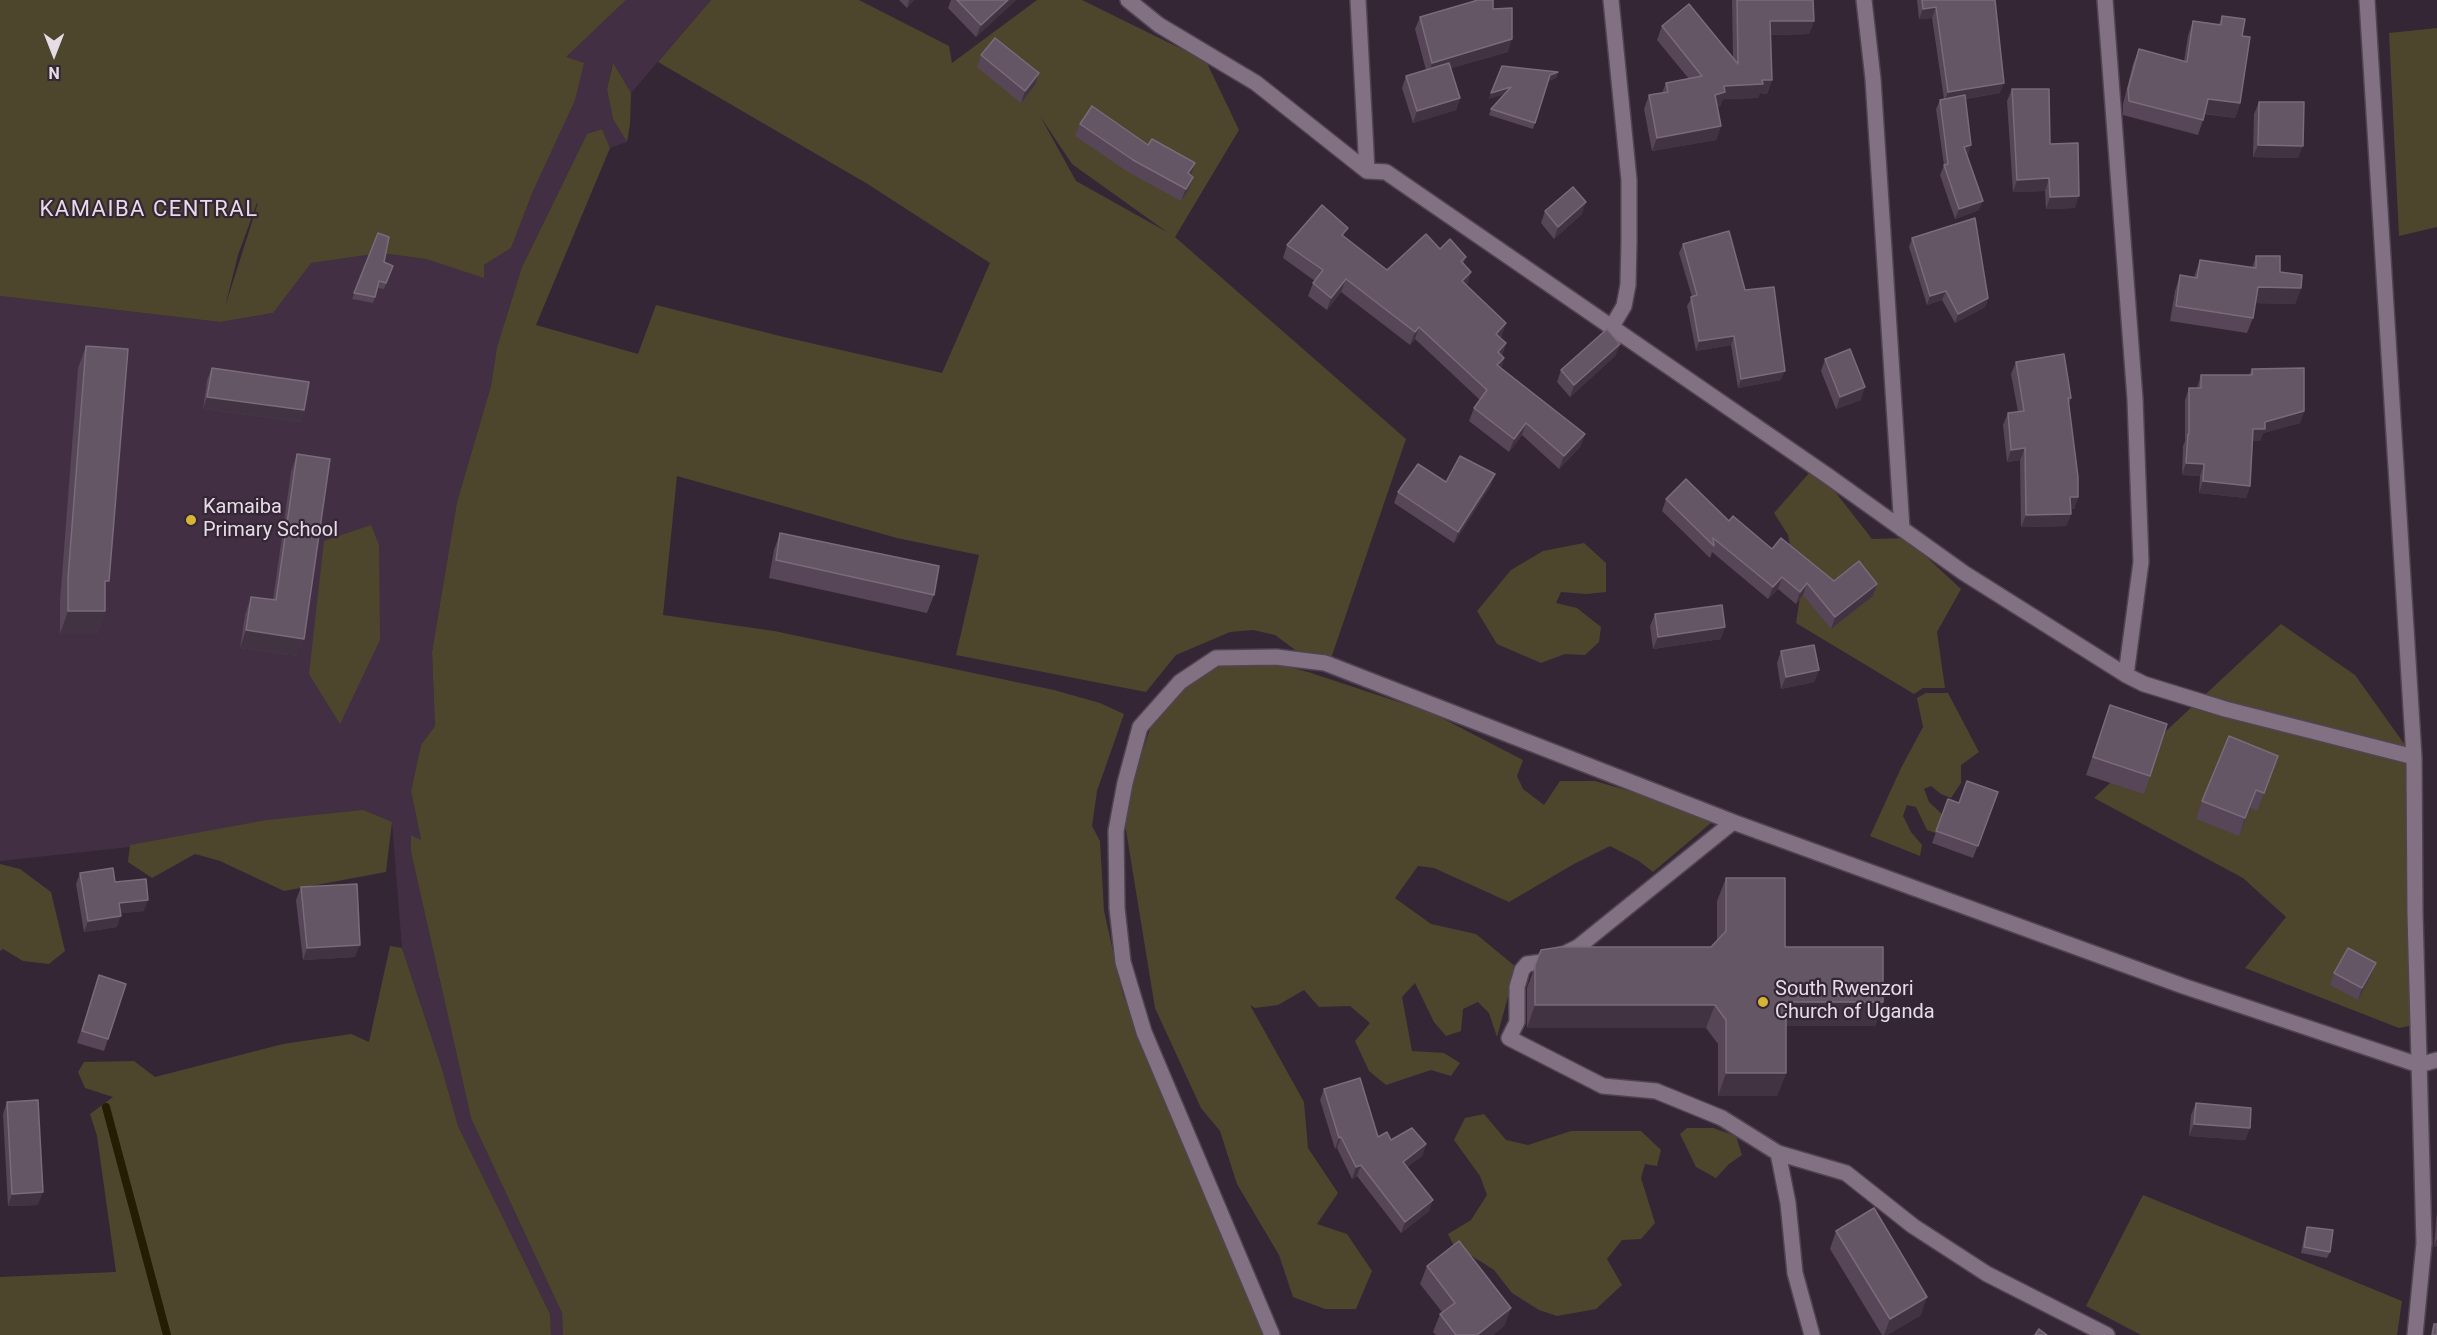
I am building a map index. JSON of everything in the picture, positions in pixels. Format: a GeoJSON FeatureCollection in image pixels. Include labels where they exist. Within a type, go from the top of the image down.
{"type":"FeatureCollection","features":[{"type":"Feature","properties":{"kind":"street"},"geometry":{"type":"LineString","coordinates":[[1128,0],[1159,25],[1256,83],[1367,171],[1386,172],[1828,476],[1964,573],[2126,675],[2144,684],[2225,709],[2414,757]]}},
{"type":"Feature","properties":{"kind":"street"},"geometry":{"type":"LineString","coordinates":[[1358,0],[1367,171]]}},
{"type":"Feature","properties":{"kind":"street"},"geometry":{"type":"LineString","coordinates":[[1611,0],[1629,180],[1629,241],[1628,285],[1624,306],[1611,328]]}},
{"type":"Feature","properties":{"kind":"street"},"geometry":{"type":"LineString","coordinates":[[1864,0],[1873,79],[1902,529]]}},
{"type":"Feature","properties":{"kind":"street"},"geometry":{"type":"LineString","coordinates":[[2105,0],[2134,387],[2141,562],[2126,675]]}},
{"type":"Feature","properties":{"kind":"street"},"geometry":{"type":"LineString","coordinates":[[2367,0],[2414,757],[2415,914],[2424,1243],[2415,1335]]}},
{"type":"Feature","properties":{"kind":"street"},"geometry":{"type":"LineString","coordinates":[[1272,1335],[1144,1032],[1123,962],[1117,908],[1116,831],[1125,783],[1140,727],[1180,682],[1216,658],[1276,657],[1325,663],[1733,822],[2183,986],[2419,1065],[2437,1060]]}},
{"type":"Feature","properties":{"kind":"street"},"geometry":{"type":"LineString","coordinates":[[1733,822],[1578,947],[1550,961],[1527,964],[1522,970],[1517,987],[1517,1022],[1509,1038],[1603,1086],[1656,1091],[1722,1118],[1778,1153],[1846,1173],[1913,1226],[1987,1274],[2107,1335]]}},
{"type":"Feature","properties":{"kind":"street"},"geometry":{"type":"LineString","coordinates":[[1778,1153],[1788,1203],[1795,1273],[1812,1335]]}},
{"type":"Feature","properties":{"kind":"shaded area"},"geometry":{"type":"Polygon","coordinates":[[[0,0],[626,0],[566,57],[584,63],[575,100],[533,191],[511,248],[484,265],[484,278],[426,259],[381,253],[311,263],[273,313],[220,322],[0,296],[0,0]],[[258,203],[238,255],[225,307],[258,203]]]}},
{"type":"Feature","properties":{"kind":"shaded area"},"geometry":{"type":"Polygon","coordinates":[[[626,0],[711,0],[631,93],[612,64],[607,89],[613,119],[627,142],[610,148],[602,129],[587,134],[522,267],[497,347],[491,386],[457,502],[432,652],[435,726],[421,745],[411,791],[421,841],[411,835],[411,852],[471,1118],[562,1313],[563,1335],[551,1335],[550,1314],[458,1126],[442,1069],[402,948],[392,822],[362,822],[0,861],[0,296],[220,322],[273,313],[310,263],[381,253],[426,259],[483,277],[484,265],[511,248],[533,191],[565,58],[626,0]]]}},
{"type":"Feature","properties":{"kind":"shaded area"},"geometry":{"type":"Polygon","coordinates":[[[711,0],[859,0],[949,46],[952,63],[1037,0],[1082,0],[1206,61],[1239,130],[1175,237],[1406,439],[1326,673],[1275,635],[1253,630],[1230,632],[1176,655],[1146,692],[956,655],[979,555],[897,538],[677,476],[663,615],[774,631],[1054,690],[1100,703],[1124,714],[1097,791],[1092,826],[1100,841],[1104,911],[1123,995],[1271,1335],[563,1335],[562,1313],[471,1118],[411,852],[411,835],[421,840],[411,791],[421,745],[435,726],[432,652],[457,502],[491,386],[497,347],[522,267],[587,134],[602,129],[610,148],[536,325],[638,354],[656,305],[942,373],[990,263],[866,183],[658,62],[711,0]],[[1040,116],[1076,181],[1167,232],[1072,164],[1040,116]]]}},
{"type":"Feature","properties":{"kind":"shaded area"},"geometry":{"type":"Polygon","coordinates":[[[2437,28],[2437,227],[2399,236],[2389,33],[2437,28]]]}},
{"type":"Feature","properties":{"kind":"shaded area"},"geometry":{"type":"Polygon","coordinates":[[[613,63],[631,93],[627,142],[613,119],[607,89],[613,63]]]}},
{"type":"Feature","properties":{"kind":"shaded area"},"geometry":{"type":"Polygon","coordinates":[[[1810,472],[1833,489],[1872,539],[1906,538],[1961,589],[1937,632],[1945,688],[1923,688],[1914,694],[1796,623],[1800,597],[1788,535],[1774,513],[1810,472]]]}},
{"type":"Feature","properties":{"kind":"shaded area"},"geometry":{"type":"Polygon","coordinates":[[[371,525],[379,545],[380,640],[340,724],[309,674],[324,541],[371,525]]]}},
{"type":"Feature","properties":{"kind":"shaded area"},"geometry":{"type":"Polygon","coordinates":[[[1584,543],[1606,563],[1606,592],[1586,594],[1561,592],[1556,603],[1577,608],[1601,627],[1599,642],[1585,655],[1565,654],[1541,663],[1497,644],[1477,611],[1511,570],[1543,551],[1584,543]]]}},
{"type":"Feature","properties":{"kind":"shaded area"},"geometry":{"type":"Polygon","coordinates":[[[2281,624],[2355,675],[2405,745],[2417,1015],[2414,1025],[2399,1028],[2245,968],[2286,917],[2243,878],[2094,798],[2281,624]]]}},
{"type":"Feature","properties":{"kind":"shaded area"},"geometry":{"type":"Polygon","coordinates":[[[1232,660],[1267,661],[1308,672],[1432,713],[1523,760],[1517,776],[1523,789],[1544,805],[1560,781],[1595,781],[1718,817],[1653,872],[1639,861],[1610,846],[1509,902],[1434,868],[1418,866],[1395,898],[1431,924],[1476,934],[1516,967],[1497,1037],[1489,1013],[1478,1002],[1463,1009],[1461,1031],[1446,1036],[1434,1022],[1415,983],[1402,997],[1412,1051],[1444,1053],[1460,1063],[1451,1076],[1431,1070],[1386,1085],[1369,1071],[1355,1041],[1370,1023],[1350,1006],[1319,1007],[1304,990],[1278,1005],[1255,1008],[1250,1005],[1304,1102],[1308,1148],[1338,1193],[1317,1224],[1347,1234],[1372,1271],[1356,1309],[1325,1309],[1293,1297],[1279,1255],[1237,1184],[1220,1131],[1201,1108],[1155,1008],[1124,818],[1154,717],[1189,682],[1232,660]]]}},
{"type":"Feature","properties":{"kind":"shaded area"},"geometry":{"type":"Polygon","coordinates":[[[1926,693],[1948,693],[1979,752],[1961,765],[1961,783],[1951,798],[1931,786],[1924,789],[1929,802],[1946,818],[1944,836],[1927,830],[1916,807],[1907,805],[1903,816],[1911,832],[1922,845],[1920,856],[1870,836],[1901,768],[1923,727],[1917,698],[1926,693]]]}},
{"type":"Feature","properties":{"kind":"shaded area"},"geometry":{"type":"Polygon","coordinates":[[[363,810],[392,822],[386,872],[284,891],[220,861],[195,854],[152,878],[128,862],[130,845],[267,820],[363,810]]]}},
{"type":"Feature","properties":{"kind":"shaded area"},"geometry":{"type":"Polygon","coordinates":[[[0,864],[20,869],[51,892],[65,951],[49,964],[23,961],[3,949],[0,951],[0,864]]]}},
{"type":"Feature","properties":{"kind":"shaded area"},"geometry":{"type":"Polygon","coordinates":[[[390,946],[402,948],[442,1069],[458,1126],[550,1314],[551,1335],[0,1335],[0,1277],[116,1272],[97,1136],[90,1114],[113,1097],[85,1088],[78,1072],[84,1062],[134,1061],[155,1077],[283,1044],[351,1034],[369,1042],[390,946]]]}},
{"type":"Feature","properties":{"kind":"shaded area"},"geometry":{"type":"Polygon","coordinates":[[[1484,1114],[1506,1140],[1528,1145],[1571,1131],[1641,1131],[1661,1150],[1657,1166],[1645,1164],[1641,1178],[1655,1223],[1641,1239],[1622,1240],[1607,1259],[1622,1285],[1596,1309],[1557,1316],[1539,1310],[1512,1293],[1494,1270],[1453,1244],[1448,1234],[1471,1220],[1487,1195],[1480,1176],[1454,1140],[1465,1118],[1484,1114]]]}},
{"type":"Feature","properties":{"kind":"shaded area"},"geometry":{"type":"Polygon","coordinates":[[[1687,1128],[1713,1128],[1736,1136],[1742,1155],[1729,1164],[1716,1178],[1696,1167],[1680,1134],[1687,1128]]]}},
{"type":"Feature","properties":{"kind":"shaded area"},"geometry":{"type":"Polygon","coordinates":[[[2143,1195],[2402,1301],[2397,1335],[2141,1335],[2086,1306],[2143,1195]]]}},
{"type":"Feature","properties":{"kind":"building"},"geometry":{"type":"Polygon","coordinates":[[[957,0],[1008,0],[981,25],[957,0]]]}},
{"type":"Feature","properties":{"kind":"building"},"geometry":{"type":"Polygon","coordinates":[[[1478,0],[1493,0],[1493,9],[1512,8],[1512,39],[1432,63],[1420,17],[1478,0]]]}},
{"type":"Feature","properties":{"kind":"building"},"geometry":{"type":"Polygon","coordinates":[[[1737,0],[1813,0],[1814,21],[1770,21],[1772,80],[1762,80],[1763,84],[1724,86],[1725,92],[1715,95],[1721,126],[1657,138],[1649,95],[1668,92],[1666,83],[1702,76],[1662,26],[1689,4],[1738,64],[1737,0]]]}},
{"type":"Feature","properties":{"kind":"building"},"geometry":{"type":"Polygon","coordinates":[[[1922,0],[1995,0],[2004,83],[1948,92],[1936,7],[1923,9],[1922,0]]]}},
{"type":"Feature","properties":{"kind":"building"},"geometry":{"type":"Polygon","coordinates":[[[2222,16],[2245,19],[2242,36],[2250,37],[2240,103],[2208,99],[2203,120],[2129,101],[2128,89],[2139,49],[2187,62],[2193,21],[2221,25],[2222,16]]]}},
{"type":"Feature","properties":{"kind":"building"},"geometry":{"type":"Polygon","coordinates":[[[995,38],[1039,73],[1025,91],[981,55],[995,38]]]}},
{"type":"Feature","properties":{"kind":"building"},"geometry":{"type":"Polygon","coordinates":[[[1449,63],[1460,98],[1417,111],[1406,76],[1449,63]]]}},
{"type":"Feature","properties":{"kind":"building"},"geometry":{"type":"Polygon","coordinates":[[[1502,66],[1558,72],[1550,75],[1535,123],[1491,109],[1511,87],[1491,93],[1502,66]]]}},
{"type":"Feature","properties":{"kind":"building"},"geometry":{"type":"Polygon","coordinates":[[[2012,89],[2049,89],[2050,144],[2078,143],[2079,196],[2050,197],[2049,178],[2017,180],[2012,89]]]}},
{"type":"Feature","properties":{"kind":"building"},"geometry":{"type":"Polygon","coordinates":[[[1965,95],[1971,145],[1964,147],[1983,201],[1959,209],[1944,165],[1948,164],[1940,100],[1965,95]]]}},
{"type":"Feature","properties":{"kind":"building"},"geometry":{"type":"Polygon","coordinates":[[[2259,102],[2304,102],[2303,146],[2258,145],[2259,102]]]}},
{"type":"Feature","properties":{"kind":"building"},"geometry":{"type":"Polygon","coordinates":[[[1092,106],[1148,145],[1152,139],[1195,163],[1188,173],[1193,177],[1186,189],[1133,160],[1080,124],[1092,106]]]}},
{"type":"Feature","properties":{"kind":"building"},"geometry":{"type":"Polygon","coordinates":[[[1573,187],[1586,202],[1558,227],[1545,211],[1573,187]]]}},
{"type":"Feature","properties":{"kind":"building"},"geometry":{"type":"Polygon","coordinates":[[[1322,205],[1348,228],[1342,235],[1387,270],[1426,234],[1440,249],[1450,239],[1466,257],[1461,261],[1471,272],[1462,281],[1506,323],[1496,334],[1506,343],[1498,352],[1504,358],[1497,365],[1585,434],[1564,456],[1526,423],[1514,439],[1474,408],[1487,390],[1419,327],[1415,332],[1346,279],[1331,298],[1313,283],[1323,270],[1287,245],[1322,205]]]}},
{"type":"Feature","properties":{"kind":"building"},"geometry":{"type":"Polygon","coordinates":[[[1975,218],[1988,298],[1958,314],[1946,291],[1930,296],[1912,238],[1975,218]]]}},
{"type":"Feature","properties":{"kind":"building"},"geometry":{"type":"Polygon","coordinates":[[[1729,231],[1745,290],[1774,287],[1785,371],[1741,379],[1734,336],[1699,341],[1691,297],[1697,295],[1683,244],[1729,231]]]}},
{"type":"Feature","properties":{"kind":"building"},"geometry":{"type":"Polygon","coordinates":[[[378,233],[389,237],[384,262],[393,266],[386,283],[379,281],[375,297],[354,293],[378,233]]]}},
{"type":"Feature","properties":{"kind":"building"},"geometry":{"type":"Polygon","coordinates":[[[2256,256],[2280,256],[2280,272],[2302,275],[2301,288],[2258,287],[2253,318],[2176,306],[2180,275],[2197,278],[2200,260],[2256,268],[2256,256]]]}},
{"type":"Feature","properties":{"kind":"building"},"geometry":{"type":"Polygon","coordinates":[[[1607,329],[1620,344],[1574,385],[1561,370],[1607,329]]]}},
{"type":"Feature","properties":{"kind":"building"},"geometry":{"type":"Polygon","coordinates":[[[86,346],[128,349],[109,581],[105,581],[105,611],[68,611],[68,578],[86,346]]]}},
{"type":"Feature","properties":{"kind":"building"},"geometry":{"type":"Polygon","coordinates":[[[1850,349],[1865,387],[1840,397],[1825,359],[1850,349]]]}},
{"type":"Feature","properties":{"kind":"building"},"geometry":{"type":"Polygon","coordinates":[[[2064,354],[2071,398],[2068,398],[2078,477],[2078,497],[2070,497],[2071,514],[2026,515],[2025,448],[2011,450],[2008,413],[2024,411],[2016,362],[2064,354]]]}},
{"type":"Feature","properties":{"kind":"building"},"geometry":{"type":"Polygon","coordinates":[[[212,368],[309,382],[304,410],[207,397],[212,368]]]}},
{"type":"Feature","properties":{"kind":"building"},"geometry":{"type":"Polygon","coordinates":[[[2304,368],[2304,411],[2265,422],[2265,429],[2253,429],[2250,486],[2203,481],[2204,464],[2186,463],[2189,434],[2189,388],[2201,388],[2201,375],[2252,375],[2252,369],[2304,368]]]}},
{"type":"Feature","properties":{"kind":"building"},"geometry":{"type":"Polygon","coordinates":[[[297,454],[330,459],[304,639],[246,630],[251,597],[276,600],[297,454]]]}},
{"type":"Feature","properties":{"kind":"building"},"geometry":{"type":"Polygon","coordinates":[[[1460,456],[1495,474],[1458,532],[1398,492],[1418,464],[1446,482],[1460,456]]]}},
{"type":"Feature","properties":{"kind":"building"},"geometry":{"type":"Polygon","coordinates":[[[1686,479],[1729,521],[1733,516],[1772,549],[1781,538],[1834,581],[1859,561],[1877,584],[1835,617],[1807,583],[1800,592],[1782,577],[1773,587],[1713,538],[1714,546],[1666,499],[1686,479]]]}},
{"type":"Feature","properties":{"kind":"building"},"geometry":{"type":"Polygon","coordinates":[[[780,533],[939,566],[934,595],[776,560],[780,533]]]}},
{"type":"Feature","properties":{"kind":"building"},"geometry":{"type":"Polygon","coordinates":[[[1722,605],[1725,627],[1658,637],[1655,614],[1722,605]]]}},
{"type":"Feature","properties":{"kind":"building"},"geometry":{"type":"Polygon","coordinates":[[[1814,645],[1819,670],[1786,677],[1781,651],[1814,645]]]}},
{"type":"Feature","properties":{"kind":"building"},"geometry":{"type":"Polygon","coordinates":[[[2110,705],[2167,724],[2150,776],[2093,757],[2110,705]]]}},
{"type":"Feature","properties":{"kind":"building"},"geometry":{"type":"Polygon","coordinates":[[[2229,736],[2278,756],[2264,793],[2256,790],[2245,818],[2202,801],[2229,736]]]}},
{"type":"Feature","properties":{"kind":"building"},"geometry":{"type":"Polygon","coordinates":[[[1967,781],[1998,792],[1978,846],[1936,831],[1948,799],[1959,803],[1967,781]]]}},
{"type":"Feature","properties":{"kind":"building"},"geometry":{"type":"Polygon","coordinates":[[[113,868],[115,882],[146,879],[148,900],[119,903],[121,916],[88,921],[80,873],[113,868]]]}},
{"type":"Feature","properties":{"kind":"building"},"geometry":{"type":"Polygon","coordinates":[[[1726,878],[1785,878],[1785,947],[1883,947],[1883,1002],[1786,1002],[1786,1073],[1726,1073],[1726,1020],[1715,1005],[1535,1005],[1535,965],[1541,950],[1560,947],[1711,947],[1726,931],[1726,878]]]}},
{"type":"Feature","properties":{"kind":"building"},"geometry":{"type":"Polygon","coordinates":[[[357,884],[360,945],[307,948],[301,887],[357,884]]]}},
{"type":"Feature","properties":{"kind":"building"},"geometry":{"type":"Polygon","coordinates":[[[2348,948],[2376,963],[2362,988],[2334,973],[2348,948]]]}},
{"type":"Feature","properties":{"kind":"building"},"geometry":{"type":"Polygon","coordinates":[[[99,975],[126,984],[108,1039],[82,1031],[99,975]]]}},
{"type":"Feature","properties":{"kind":"building"},"geometry":{"type":"Polygon","coordinates":[[[1360,1078],[1378,1137],[1387,1132],[1391,1140],[1412,1128],[1426,1144],[1403,1162],[1433,1200],[1405,1222],[1361,1165],[1356,1167],[1341,1137],[1339,1138],[1324,1089],[1360,1078]]]}},
{"type":"Feature","properties":{"kind":"building"},"geometry":{"type":"Polygon","coordinates":[[[38,1100],[43,1192],[12,1194],[7,1102],[38,1100]]]}},
{"type":"Feature","properties":{"kind":"building"},"geometry":{"type":"Polygon","coordinates":[[[2196,1103],[2251,1108],[2250,1128],[2194,1124],[2196,1103]]]}},
{"type":"Feature","properties":{"kind":"building"},"geometry":{"type":"Polygon","coordinates":[[[1874,1208],[1927,1297],[1890,1319],[1836,1231],[1874,1208]]]}},
{"type":"Feature","properties":{"kind":"building"},"geometry":{"type":"Polygon","coordinates":[[[2307,1227],[2333,1230],[2330,1252],[2304,1247],[2307,1227]]]}},
{"type":"Feature","properties":{"kind":"building"},"geometry":{"type":"Polygon","coordinates":[[[1459,1241],[1511,1308],[1477,1335],[1456,1335],[1440,1314],[1455,1303],[1427,1266],[1459,1241]]]}},
{"type":"Feature","properties":{"kind":"building"},"geometry":{"type":"Polygon","coordinates":[[[2434,1324],[2437,1324],[2437,1335],[2432,1335],[2434,1324]]]}},
{"type":"Feature","properties":{"kind":"building"},"geometry":{"type":"Polygon","coordinates":[[[2039,1329],[2047,1335],[2035,1335],[2039,1329]]]}},
{"type":"Feature","properties":{"kind":"waterway"},"geometry":{"type":"LineString","coordinates":[[106,1107],[167,1335]]}},
{"type":"Feature","properties":{"kind":"place","name":"Kamaiba Primary School"},"geometry":{"type":"Point","coordinates":[191,520]}},
{"type":"Feature","properties":{"kind":"place","name":"South Rwenzori Church of Uganda"},"geometry":{"type":"Point","coordinates":[1763,1002]}},
{"type":"Feature","properties":{"kind":"district","name":"KAMAIBA CENTRAL"},"geometry":{"type":"Point","coordinates":[149,210]}}]}
